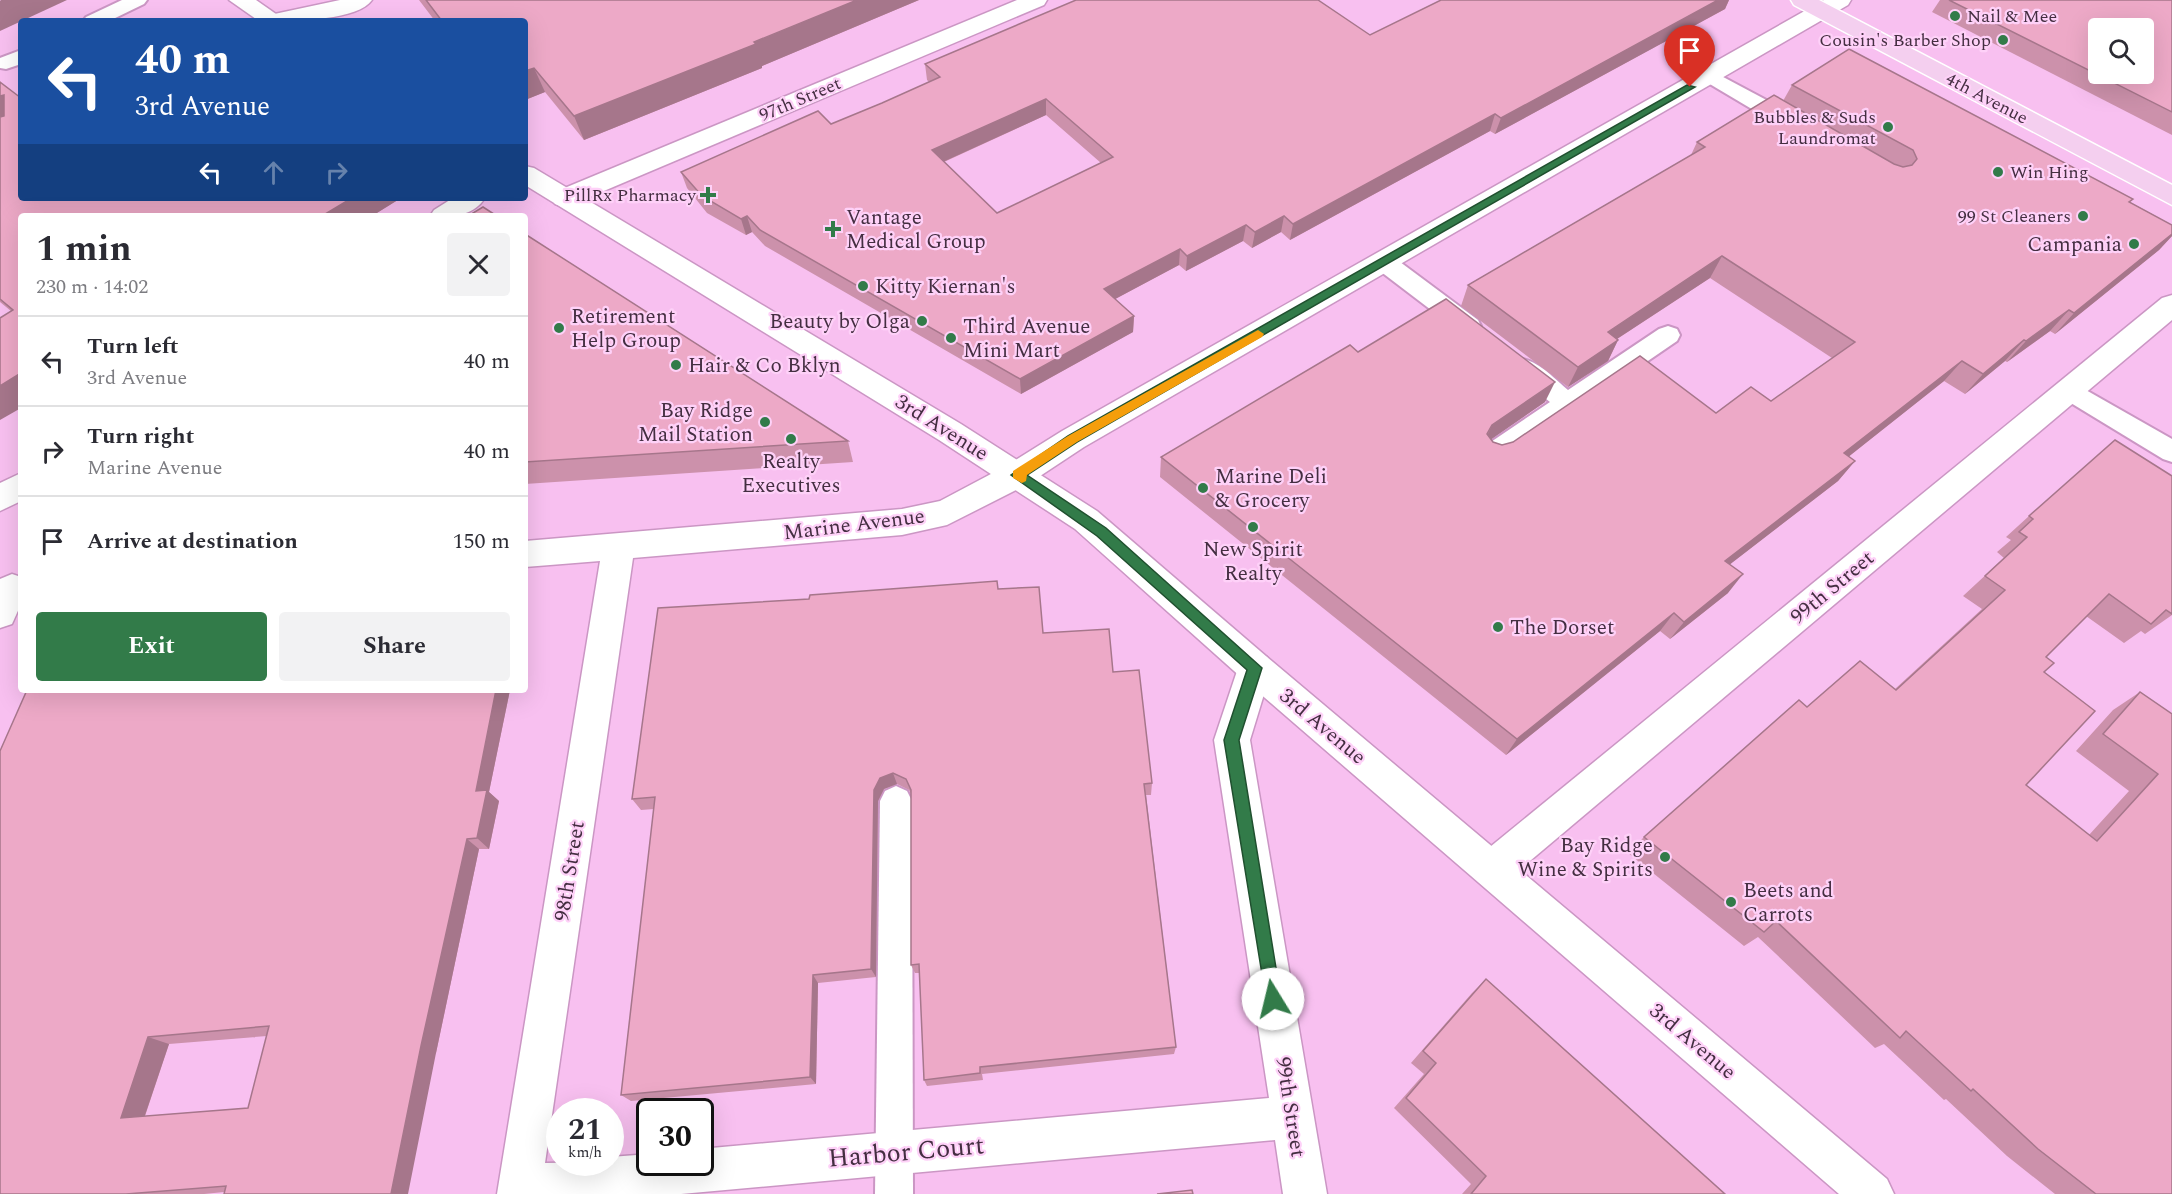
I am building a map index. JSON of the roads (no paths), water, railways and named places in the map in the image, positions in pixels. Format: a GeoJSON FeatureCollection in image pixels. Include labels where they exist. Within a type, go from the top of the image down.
{"type":"FeatureCollection","features":[{"type":"Feature","properties":{"kind":"main road","name":"4th Avenue"},"geometry":{"type":"LineString","coordinates":[[1821,4],[2172,196]]}},
{"type":"Feature","properties":{"kind":"street"},"geometry":{"type":"LineString","coordinates":[[240,0],[269,18]]}},
{"type":"Feature","properties":{"kind":"street"},"geometry":{"type":"LineString","coordinates":[[290,18],[336,9],[361,0]]}},
{"type":"Feature","properties":{"kind":"street","name":"97th Street"},"geometry":{"type":"LineString","coordinates":[[564,198],[1036,0]]}},
{"type":"Feature","properties":{"kind":"street","name":"Marine Avenue"},"geometry":{"type":"LineString","coordinates":[[528,554],[618,548],[902,522],[947,512],[1017,475],[1073,439],[1710,76],[1821,4]]}},
{"type":"Feature","properties":{"kind":"street","name":"3rd Avenue"},"geometry":{"type":"LineString","coordinates":[[528,176],[1017,475],[1102,532],[1255,668],[1872,1194]]}},
{"type":"Feature","properties":{"kind":"street"},"geometry":{"type":"LineString","coordinates":[[448,213],[467,201]]}},
{"type":"Feature","properties":{"kind":"street","name":"99th Street"},"geometry":{"type":"LineString","coordinates":[[1492,869],[2172,305]]}},
{"type":"Feature","properties":{"kind":"street"},"geometry":{"type":"LineString","coordinates":[[0,499],[18,487]]}},
{"type":"Feature","properties":{"kind":"street","name":"98th Street"},"geometry":{"type":"LineString","coordinates":[[519,1191],[618,548]]}},
{"type":"Feature","properties":{"kind":"street","name":"99th Street"},"geometry":{"type":"LineString","coordinates":[[1255,668],[1232,740],[1305,1194]]}},
{"type":"Feature","properties":{"kind":"street","name":"Harbor Court"},"geometry":{"type":"LineString","coordinates":[[519,1191],[896,1152],[1292,1117]]}},
{"type":"Feature","properties":{"kind":"lane"},"geometry":{"type":"LineString","coordinates":[[99,18],[136,0]]}},
{"type":"Feature","properties":{"kind":"lane"},"geometry":{"type":"LineString","coordinates":[[1710,76],[1810,133]]}},
{"type":"Feature","properties":{"kind":"lane"},"geometry":{"type":"LineString","coordinates":[[1384,262],[1568,403]]}},
{"type":"Feature","properties":{"kind":"lane"},"geometry":{"type":"LineString","coordinates":[[1494,453],[1668,335]]}},
{"type":"Feature","properties":{"kind":"lane"},"geometry":{"type":"LineString","coordinates":[[2070,390],[2172,452]]}},
{"type":"Feature","properties":{"kind":"lane"},"geometry":{"type":"LineString","coordinates":[[894,1194],[896,801]]}},
{"type":"Feature","properties":{"kind":"place","name":"Nail & Mee"},"geometry":{"type":"Point","coordinates":[1955,16]}},
{"type":"Feature","properties":{"kind":"place","name":"Cousin's Barber Shop"},"geometry":{"type":"Point","coordinates":[2003,40]}},
{"type":"Feature","properties":{"kind":"place","name":"Bubbles & Suds Laundromat"},"geometry":{"type":"Point","coordinates":[1888,127]}},
{"type":"Feature","properties":{"kind":"place","name":"Win Hing"},"geometry":{"type":"Point","coordinates":[1998,172]}},
{"type":"Feature","properties":{"kind":"place","name":"PillRx Pharmacy"},"geometry":{"type":"Point","coordinates":[708,195]}},
{"type":"Feature","properties":{"kind":"place","name":"99 St Cleaners"},"geometry":{"type":"Point","coordinates":[2083,216]}},
{"type":"Feature","properties":{"kind":"place","name":"Vantage Medical Group"},"geometry":{"type":"Point","coordinates":[833,229]}},
{"type":"Feature","properties":{"kind":"place","name":"Campania"},"geometry":{"type":"Point","coordinates":[2134,244]}},
{"type":"Feature","properties":{"kind":"place","name":"Kitty Kiernan's"},"geometry":{"type":"Point","coordinates":[863,286]}},
{"type":"Feature","properties":{"kind":"place","name":"Beauty by Olga"},"geometry":{"type":"Point","coordinates":[922,321]}},
{"type":"Feature","properties":{"kind":"place","name":"Retirement Help Group"},"geometry":{"type":"Point","coordinates":[559,328]}},
{"type":"Feature","properties":{"kind":"place","name":"Third Avenue Mini Mart"},"geometry":{"type":"Point","coordinates":[951,338]}},
{"type":"Feature","properties":{"kind":"place","name":"Hair & Co Bklyn"},"geometry":{"type":"Point","coordinates":[676,365]}},
{"type":"Feature","properties":{"kind":"place","name":"Bay Ridge Mail Station"},"geometry":{"type":"Point","coordinates":[765,422]}},
{"type":"Feature","properties":{"kind":"place","name":"Realty Executives"},"geometry":{"type":"Point","coordinates":[791,439]}},
{"type":"Feature","properties":{"kind":"place","name":"Marine Deli & Grocery"},"geometry":{"type":"Point","coordinates":[1203,488]}},
{"type":"Feature","properties":{"kind":"place","name":"New Spirit Realty"},"geometry":{"type":"Point","coordinates":[1253,527]}},
{"type":"Feature","properties":{"kind":"place","name":"The Dorset"},"geometry":{"type":"Point","coordinates":[1498,627]}},
{"type":"Feature","properties":{"kind":"place","name":"Bay Ridge Wine & Spirits"},"geometry":{"type":"Point","coordinates":[1665,857]}},
{"type":"Feature","properties":{"kind":"place","name":"Beets and Carrots"},"geometry":{"type":"Point","coordinates":[1731,902]}}]}
